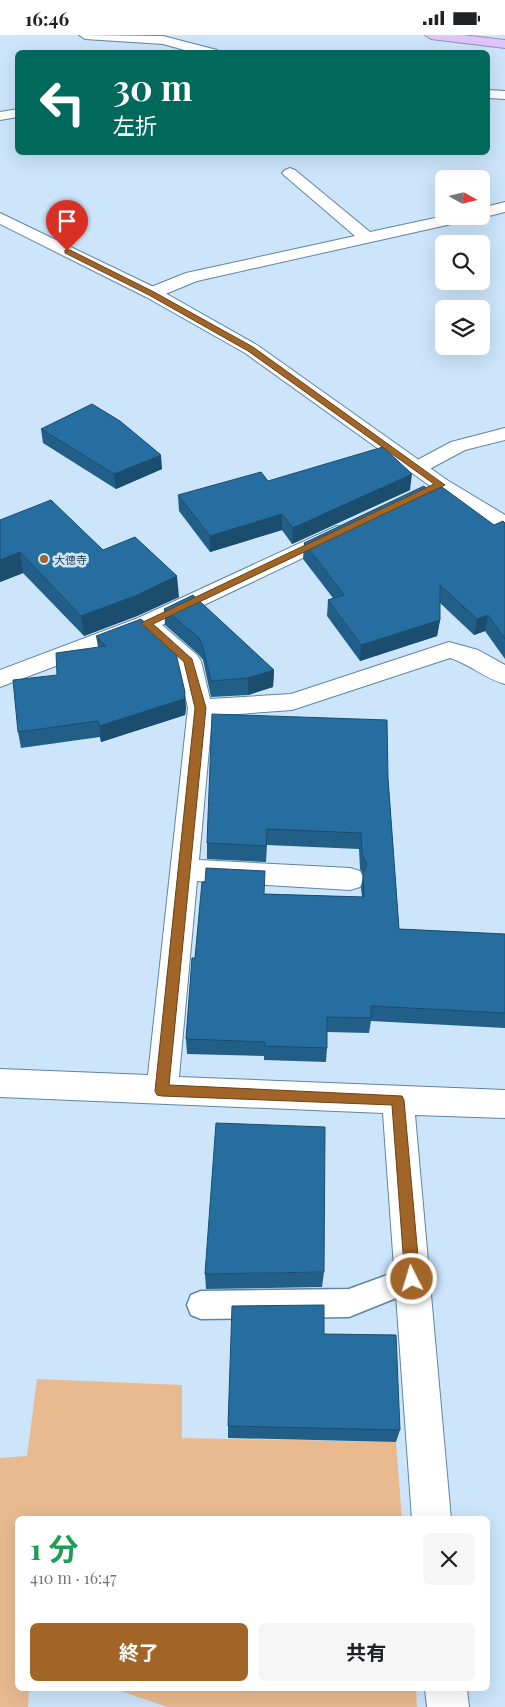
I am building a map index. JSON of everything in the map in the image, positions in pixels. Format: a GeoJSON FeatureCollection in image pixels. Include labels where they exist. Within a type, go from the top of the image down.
{"type":"FeatureCollection","features":[{"type":"Feature","properties":{"kind":"highway"},"geometry":{"type":"LineString","coordinates":[[430,35],[505,44]]}},
{"type":"Feature","properties":{"kind":"street"},"geometry":{"type":"LineString","coordinates":[[84,35],[163,40],[201,50]]}},
{"type":"Feature","properties":{"kind":"street"},"geometry":{"type":"LineString","coordinates":[[490,93],[505,95]]}},
{"type":"Feature","properties":{"kind":"street"},"geometry":{"type":"LineString","coordinates":[[0,116],[15,114]]}},
{"type":"Feature","properties":{"kind":"street"},"geometry":{"type":"LineString","coordinates":[[290,173],[367,238]]}},
{"type":"Feature","properties":{"kind":"street"},"geometry":{"type":"LineString","coordinates":[[490,211],[505,207]]}},
{"type":"Feature","properties":{"kind":"street"},"geometry":{"type":"LineString","coordinates":[[0,218],[152,293],[251,349],[417,468],[432,489],[505,524]]}},
{"type":"Feature","properties":{"kind":"street"},"geometry":{"type":"LineString","coordinates":[[152,293],[192,277],[435,223]]}},
{"type":"Feature","properties":{"kind":"street"},"geometry":{"type":"LineString","coordinates":[[417,468],[458,446],[505,434]]}},
{"type":"Feature","properties":{"kind":"street"},"geometry":{"type":"LineString","coordinates":[[0,679],[146,623],[351,527]]}},
{"type":"Feature","properties":{"kind":"street"},"geometry":{"type":"LineString","coordinates":[[146,623],[188,661],[200,708],[162,1091]]}},
{"type":"Feature","properties":{"kind":"street"},"geometry":{"type":"LineString","coordinates":[[200,708],[292,702],[449,650],[470,655],[505,676]]}},
{"type":"Feature","properties":{"kind":"street"},"geometry":{"type":"LineString","coordinates":[[184,870],[350,879]]}},
{"type":"Feature","properties":{"kind":"street"},"geometry":{"type":"LineString","coordinates":[[0,1083],[505,1104]]}},
{"type":"Feature","properties":{"kind":"street"},"geometry":{"type":"LineString","coordinates":[[398,1100],[432,1516]]}},
{"type":"Feature","properties":{"kind":"street"},"geometry":{"type":"LineString","coordinates":[[446,1691],[448,1707]]}},
{"type":"Feature","properties":{"kind":"lane"},"geometry":{"type":"LineString","coordinates":[[201,1305],[349,1303],[412,1279]]}},
{"type":"Feature","properties":{"kind":"shaded area"},"geometry":{"type":"Polygon","coordinates":[[[37,1379],[182,1385],[182,1438],[396,1442],[402,1516],[15,1516],[15,1691],[29,1691],[28,1707],[0,1707],[0,1458],[27,1456],[37,1379]]]}},
{"type":"Feature","properties":{"kind":"shaded area"},"geometry":{"type":"Polygon","coordinates":[[[121,1691],[416,1691],[417,1707],[167,1707],[121,1691]]]}},
{"type":"Feature","properties":{"kind":"building"},"geometry":{"type":"Polygon","coordinates":[[[92,404],[120,421],[161,455],[114,474],[41,429],[92,404]]]}},
{"type":"Feature","properties":{"kind":"building"},"geometry":{"type":"Polygon","coordinates":[[[383,447],[412,474],[293,528],[282,514],[210,536],[178,495],[261,472],[268,481],[383,447]]]}},
{"type":"Feature","properties":{"kind":"building"},"geometry":{"type":"Polygon","coordinates":[[[424,486],[430,492],[442,487],[494,525],[503,521],[505,523],[505,639],[488,615],[477,619],[440,585],[440,620],[361,645],[328,600],[344,595],[304,543],[424,486]]]}},
{"type":"Feature","properties":{"kind":"building"},"geometry":{"type":"Polygon","coordinates":[[[51,500],[103,550],[135,537],[177,576],[135,596],[81,616],[20,552],[0,560],[0,520],[51,500]]]}},
{"type":"Feature","properties":{"kind":"building"},"geometry":{"type":"Polygon","coordinates":[[[193,595],[274,670],[248,678],[211,681],[202,644],[198,637],[164,609],[193,595]]]}},
{"type":"Feature","properties":{"kind":"building"},"geometry":{"type":"Polygon","coordinates":[[[141,619],[175,649],[185,692],[184,699],[99,726],[98,721],[18,732],[13,680],[57,675],[56,653],[106,646],[96,636],[141,619]]]}},
{"type":"Feature","properties":{"kind":"building"},"geometry":{"type":"Polygon","coordinates":[[[212,714],[387,720],[388,778],[399,929],[505,934],[505,1013],[371,1006],[371,1018],[327,1017],[327,1048],[265,1046],[265,1042],[186,1039],[192,958],[195,958],[202,882],[205,882],[206,868],[265,871],[264,894],[364,897],[363,873],[367,864],[362,854],[361,833],[267,829],[266,846],[207,843],[212,714]]]}},
{"type":"Feature","properties":{"kind":"building"},"geometry":{"type":"Polygon","coordinates":[[[216,1123],[325,1127],[324,1272],[205,1274],[216,1123]]]}},
{"type":"Feature","properties":{"kind":"building"},"geometry":{"type":"Polygon","coordinates":[[[324,1305],[324,1334],[396,1335],[400,1430],[228,1426],[232,1306],[324,1305]]]}},
{"type":"Feature","properties":{"kind":"place","name":"大徳寺"},"geometry":{"type":"Point","coordinates":[44,559]}},
{"type":"Feature","properties":{"kind":"route"},"geometry":{"type":"LineString","coordinates":[[67,251],[152,293],[251,349],[440,485],[146,623],[188,661],[200,708],[162,1091],[398,1100],[412,1279]]}}]}
